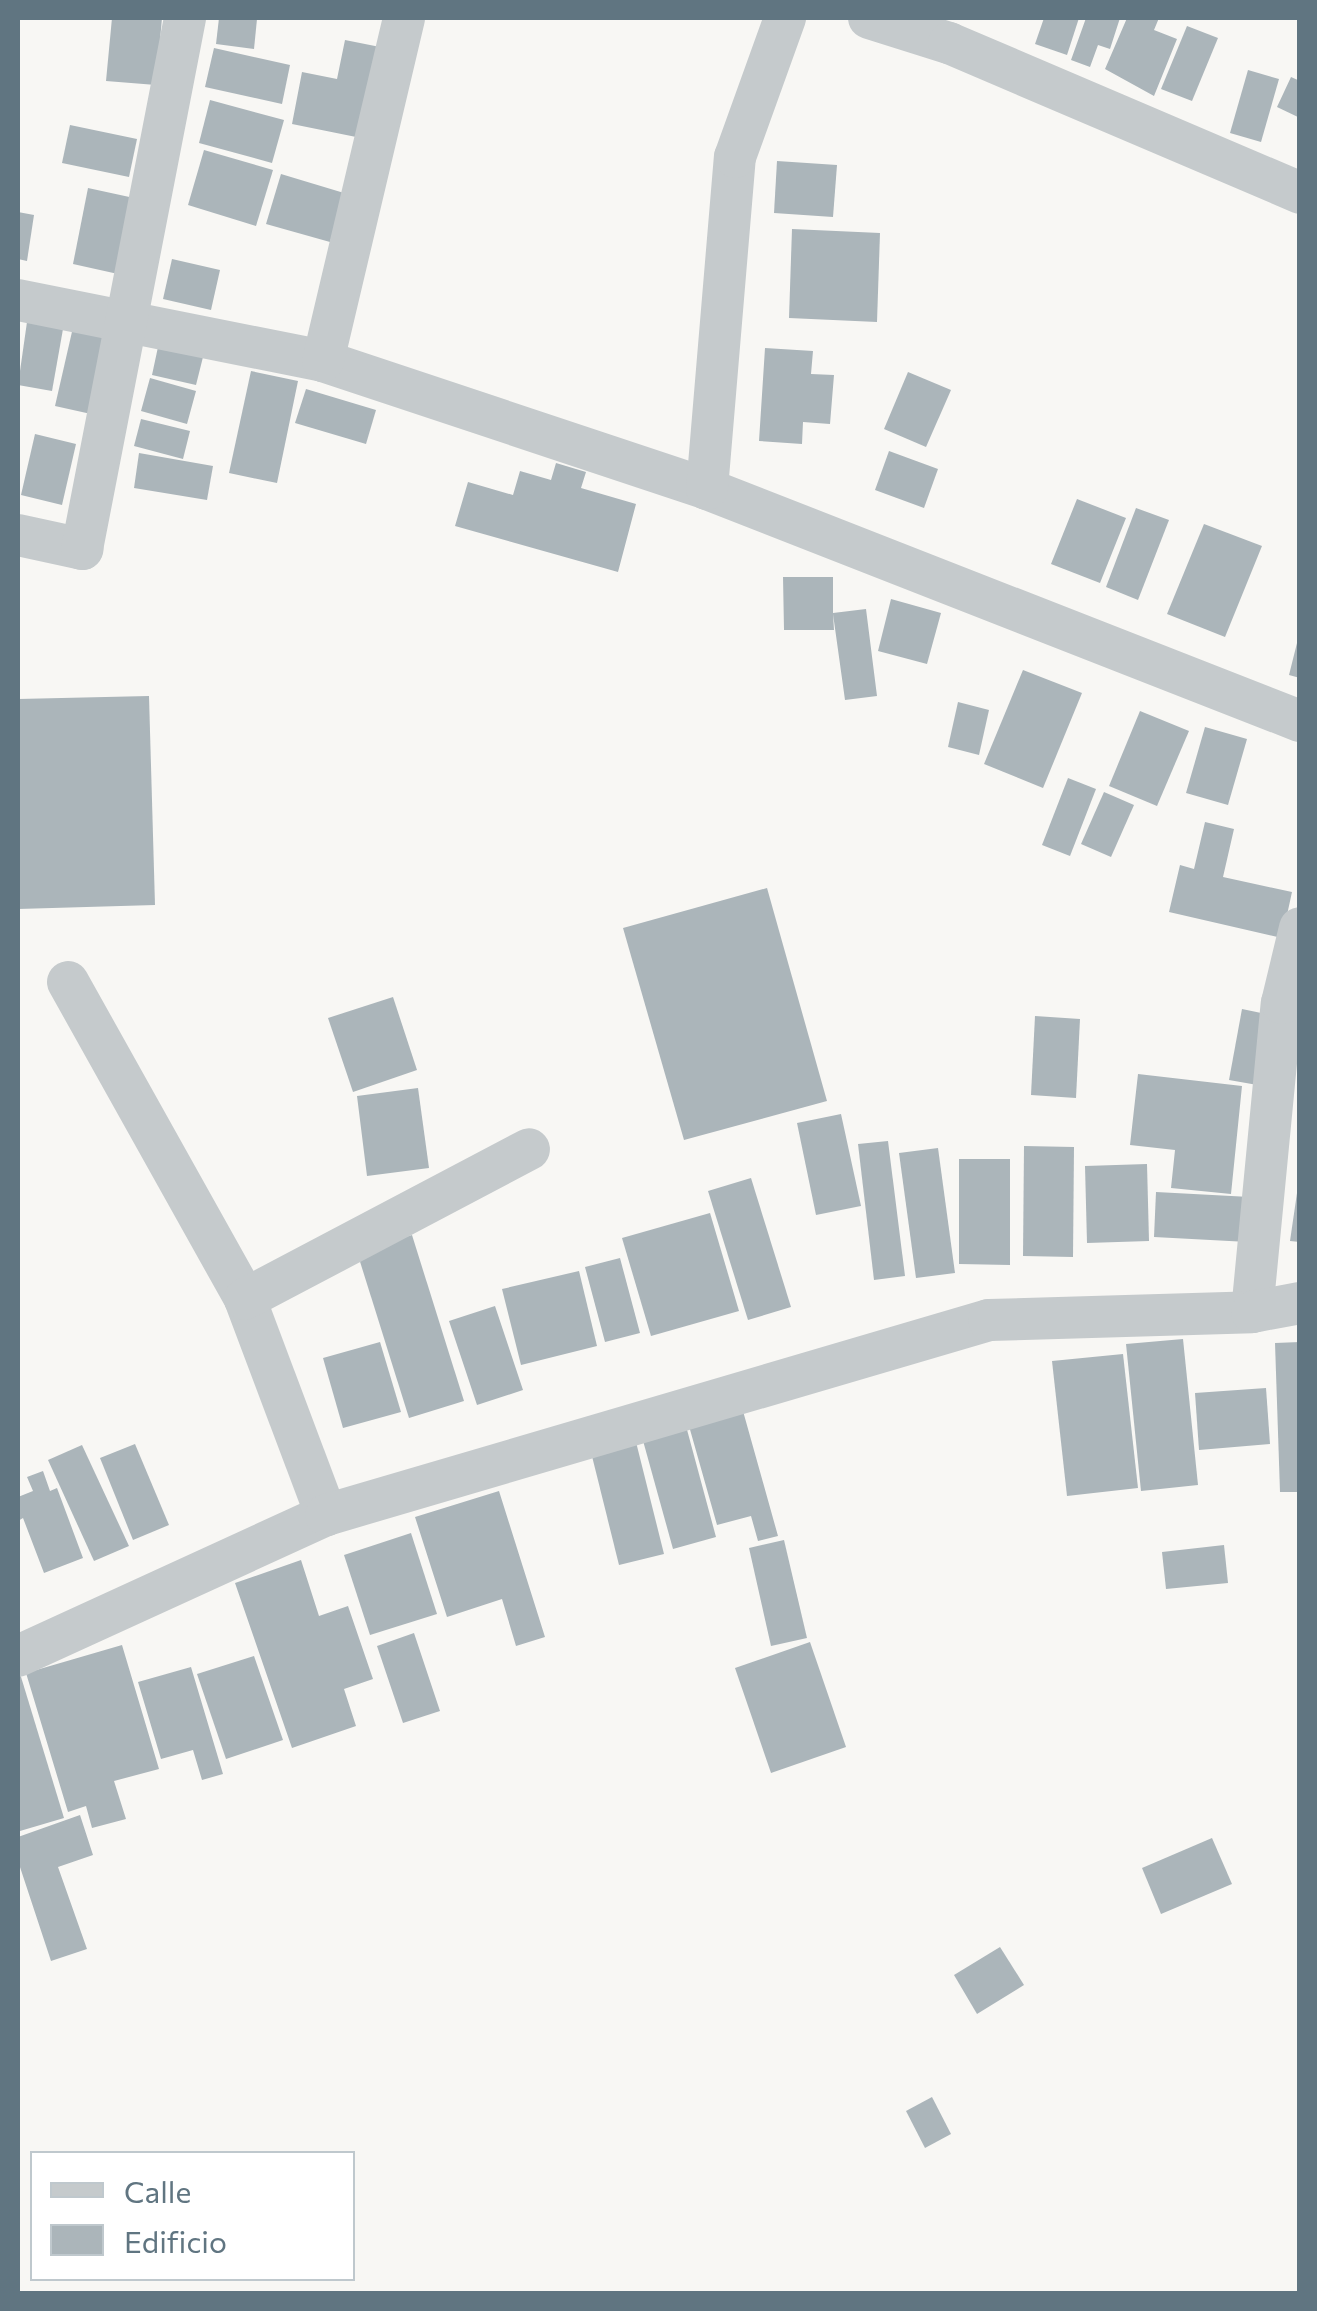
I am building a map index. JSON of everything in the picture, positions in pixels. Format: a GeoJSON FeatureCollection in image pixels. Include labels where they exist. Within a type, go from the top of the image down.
{"type":"FeatureCollection","features":[{"type":"Feature","properties":{"kind":"street"},"geometry":{"type":"LineString","coordinates":[[18,536],[82,548],[185,18]]}},
{"type":"Feature","properties":{"kind":"street"},"geometry":{"type":"LineString","coordinates":[[323,361],[404,18]]}},
{"type":"Feature","properties":{"kind":"street"},"geometry":{"type":"LineString","coordinates":[[707,489],[735,157],[785,18]]}},
{"type":"Feature","properties":{"kind":"street"},"geometry":{"type":"LineString","coordinates":[[869,18],[955,30],[1300,193]]}},
{"type":"Feature","properties":{"kind":"street"},"geometry":{"type":"LineString","coordinates":[[18,300],[129,318],[323,361],[707,489],[1300,721]]}},
{"type":"Feature","properties":{"kind":"street"},"geometry":{"type":"LineString","coordinates":[[1252,1312],[1300,928]]}},
{"type":"Feature","properties":{"kind":"street"},"geometry":{"type":"LineString","coordinates":[[68,982],[246,1298],[326,1515]]}},
{"type":"Feature","properties":{"kind":"street"},"geometry":{"type":"LineString","coordinates":[[246,1298],[528,1149]]}},
{"type":"Feature","properties":{"kind":"street"},"geometry":{"type":"LineString","coordinates":[[18,1656],[326,1515],[989,1320],[1252,1312],[1300,1303]]}},
{"type":"Feature","properties":{"kind":"building"},"geometry":{"type":"Polygon","coordinates":[[[112,18],[162,18],[156,85],[106,81],[112,18]]]}},
{"type":"Feature","properties":{"kind":"building"},"geometry":{"type":"Polygon","coordinates":[[[219,18],[257,19],[254,49],[216,44],[219,18]]]}},
{"type":"Feature","properties":{"kind":"building"},"geometry":{"type":"Polygon","coordinates":[[[1044,18],[1079,18],[1067,55],[1035,44],[1044,18]]]}},
{"type":"Feature","properties":{"kind":"building"},"geometry":{"type":"Polygon","coordinates":[[[1086,18],[1120,18],[1110,49],[1098,45],[1090,67],[1071,60],[1086,18]]]}},
{"type":"Feature","properties":{"kind":"building"},"geometry":{"type":"Polygon","coordinates":[[[1127,18],[1159,18],[1154,30],[1177,39],[1154,96],[1105,69],[1127,18]]]}},
{"type":"Feature","properties":{"kind":"building"},"geometry":{"type":"Polygon","coordinates":[[[1187,26],[1218,38],[1192,101],[1161,89],[1187,26]]]}},
{"type":"Feature","properties":{"kind":"building"},"geometry":{"type":"Polygon","coordinates":[[[345,40],[385,48],[366,139],[292,124],[302,72],[337,79],[345,40]]]}},
{"type":"Feature","properties":{"kind":"building"},"geometry":{"type":"Polygon","coordinates":[[[214,48],[290,65],[282,104],[205,87],[214,48]]]}},
{"type":"Feature","properties":{"kind":"building"},"geometry":{"type":"Polygon","coordinates":[[[1248,70],[1279,79],[1261,142],[1230,133],[1248,70]]]}},
{"type":"Feature","properties":{"kind":"building"},"geometry":{"type":"Polygon","coordinates":[[[1291,77],[1300,81],[1300,118],[1277,107],[1291,77]]]}},
{"type":"Feature","properties":{"kind":"building"},"geometry":{"type":"Polygon","coordinates":[[[210,100],[284,120],[272,163],[199,143],[210,100]]]}},
{"type":"Feature","properties":{"kind":"building"},"geometry":{"type":"Polygon","coordinates":[[[70,125],[137,139],[129,177],[62,163],[70,125]]]}},
{"type":"Feature","properties":{"kind":"building"},"geometry":{"type":"Polygon","coordinates":[[[204,150],[273,170],[256,226],[188,205],[204,150]]]}},
{"type":"Feature","properties":{"kind":"building"},"geometry":{"type":"Polygon","coordinates":[[[777,161],[837,165],[833,217],[774,213],[777,161]]]}},
{"type":"Feature","properties":{"kind":"building"},"geometry":{"type":"Polygon","coordinates":[[[281,174],[344,193],[330,242],[266,224],[281,174]]]}},
{"type":"Feature","properties":{"kind":"building"},"geometry":{"type":"Polygon","coordinates":[[[88,188],[134,198],[118,274],[73,264],[88,188]]]}},
{"type":"Feature","properties":{"kind":"building"},"geometry":{"type":"Polygon","coordinates":[[[18,212],[34,215],[27,261],[18,259],[18,212]]]}},
{"type":"Feature","properties":{"kind":"building"},"geometry":{"type":"Polygon","coordinates":[[[792,229],[880,233],[877,322],[789,318],[792,229]]]}},
{"type":"Feature","properties":{"kind":"building"},"geometry":{"type":"Polygon","coordinates":[[[172,259],[220,270],[211,310],[163,299],[172,259]]]}},
{"type":"Feature","properties":{"kind":"building"},"geometry":{"type":"Polygon","coordinates":[[[27,322],[63,329],[52,391],[18,385],[27,322]]]}},
{"type":"Feature","properties":{"kind":"building"},"geometry":{"type":"Polygon","coordinates":[[[74,323],[109,332],[91,414],[55,406],[74,323]]]}},
{"type":"Feature","properties":{"kind":"building"},"geometry":{"type":"Polygon","coordinates":[[[158,347],[203,357],[196,385],[152,375],[158,347]]]}},
{"type":"Feature","properties":{"kind":"building"},"geometry":{"type":"Polygon","coordinates":[[[765,348],[813,351],[811,374],[834,375],[830,424],[803,422],[802,444],[759,441],[765,348]]]}},
{"type":"Feature","properties":{"kind":"building"},"geometry":{"type":"Polygon","coordinates":[[[251,371],[298,381],[277,483],[229,473],[251,371]]]}},
{"type":"Feature","properties":{"kind":"building"},"geometry":{"type":"Polygon","coordinates":[[[908,372],[951,390],[926,447],[884,429],[908,372]]]}},
{"type":"Feature","properties":{"kind":"building"},"geometry":{"type":"Polygon","coordinates":[[[150,378],[196,391],[187,424],[141,411],[150,378]]]}},
{"type":"Feature","properties":{"kind":"building"},"geometry":{"type":"Polygon","coordinates":[[[306,389],[376,410],[366,444],[295,423],[306,389]]]}},
{"type":"Feature","properties":{"kind":"building"},"geometry":{"type":"Polygon","coordinates":[[[141,419],[190,431],[183,459],[134,446],[141,419]]]}},
{"type":"Feature","properties":{"kind":"building"},"geometry":{"type":"Polygon","coordinates":[[[35,434],[76,444],[62,505],[21,495],[35,434]]]}},
{"type":"Feature","properties":{"kind":"building"},"geometry":{"type":"Polygon","coordinates":[[[889,451],[938,469],[924,508],[875,490],[889,451]]]}},
{"type":"Feature","properties":{"kind":"building"},"geometry":{"type":"Polygon","coordinates":[[[139,453],[213,466],[207,500],[134,488],[139,453]]]}},
{"type":"Feature","properties":{"kind":"building"},"geometry":{"type":"Polygon","coordinates":[[[556,463],[586,472],[581,488],[636,504],[618,572],[455,526],[468,482],[513,495],[520,471],[551,480],[556,463]]]}},
{"type":"Feature","properties":{"kind":"building"},"geometry":{"type":"Polygon","coordinates":[[[1077,499],[1126,518],[1100,583],[1051,564],[1077,499]]]}},
{"type":"Feature","properties":{"kind":"building"},"geometry":{"type":"Polygon","coordinates":[[[1136,508],[1169,520],[1138,600],[1106,587],[1136,508]]]}},
{"type":"Feature","properties":{"kind":"building"},"geometry":{"type":"Polygon","coordinates":[[[1204,524],[1262,546],[1225,637],[1167,614],[1204,524]]]}},
{"type":"Feature","properties":{"kind":"building"},"geometry":{"type":"Polygon","coordinates":[[[783,577],[833,577],[833,613],[866,609],[877,696],[845,700],[833,614],[834,630],[784,630],[783,577]]]}},
{"type":"Feature","properties":{"kind":"building"},"geometry":{"type":"Polygon","coordinates":[[[891,599],[941,613],[927,664],[878,651],[891,599]]]}},
{"type":"Feature","properties":{"kind":"building"},"geometry":{"type":"Polygon","coordinates":[[[1300,639],[1300,678],[1289,675],[1300,639]]]}},
{"type":"Feature","properties":{"kind":"building"},"geometry":{"type":"Polygon","coordinates":[[[1023,670],[1082,693],[1043,788],[984,764],[1023,670]]]}},
{"type":"Feature","properties":{"kind":"building"},"geometry":{"type":"Polygon","coordinates":[[[149,696],[155,905],[18,909],[18,699],[149,696]]]}},
{"type":"Feature","properties":{"kind":"building"},"geometry":{"type":"Polygon","coordinates":[[[958,702],[989,710],[979,755],[948,747],[958,702]]]}},
{"type":"Feature","properties":{"kind":"building"},"geometry":{"type":"Polygon","coordinates":[[[1140,711],[1189,731],[1157,806],[1109,786],[1140,711]]]}},
{"type":"Feature","properties":{"kind":"building"},"geometry":{"type":"Polygon","coordinates":[[[1205,727],[1247,739],[1228,805],[1186,793],[1205,727]]]}},
{"type":"Feature","properties":{"kind":"building"},"geometry":{"type":"Polygon","coordinates":[[[1068,778],[1096,789],[1070,856],[1042,845],[1068,778]]]}},
{"type":"Feature","properties":{"kind":"building"},"geometry":{"type":"Polygon","coordinates":[[[1104,792],[1134,805],[1111,857],[1081,844],[1104,792]]]}},
{"type":"Feature","properties":{"kind":"building"},"geometry":{"type":"Polygon","coordinates":[[[1205,822],[1234,829],[1223,877],[1292,892],[1282,938],[1169,912],[1180,865],[1194,869],[1205,822]]]}},
{"type":"Feature","properties":{"kind":"building"},"geometry":{"type":"Polygon","coordinates":[[[767,888],[827,1101],[684,1140],[623,928],[767,888]]]}},
{"type":"Feature","properties":{"kind":"building"},"geometry":{"type":"Polygon","coordinates":[[[393,997],[417,1070],[353,1092],[328,1018],[393,997]]]}},
{"type":"Feature","properties":{"kind":"building"},"geometry":{"type":"Polygon","coordinates":[[[1242,1009],[1276,1016],[1263,1086],[1229,1080],[1242,1009]]]}},
{"type":"Feature","properties":{"kind":"building"},"geometry":{"type":"Polygon","coordinates":[[[1035,1016],[1080,1019],[1076,1098],[1031,1095],[1035,1016]]]}},
{"type":"Feature","properties":{"kind":"building"},"geometry":{"type":"Polygon","coordinates":[[[1138,1074],[1242,1086],[1231,1194],[1171,1188],[1175,1150],[1130,1145],[1138,1074]]]}},
{"type":"Feature","properties":{"kind":"building"},"geometry":{"type":"Polygon","coordinates":[[[418,1088],[429,1168],[367,1176],[357,1096],[418,1088]]]}},
{"type":"Feature","properties":{"kind":"building"},"geometry":{"type":"Polygon","coordinates":[[[841,1114],[861,1206],[816,1215],[797,1123],[841,1114]]]}},
{"type":"Feature","properties":{"kind":"building"},"geometry":{"type":"Polygon","coordinates":[[[888,1141],[905,1276],[874,1280],[858,1144],[888,1141]]]}},
{"type":"Feature","properties":{"kind":"building"},"geometry":{"type":"Polygon","coordinates":[[[1024,1146],[1074,1147],[1073,1257],[1023,1256],[1024,1146]]]}},
{"type":"Feature","properties":{"kind":"building"},"geometry":{"type":"Polygon","coordinates":[[[938,1148],[955,1273],[916,1278],[899,1153],[938,1148]]]}},
{"type":"Feature","properties":{"kind":"building"},"geometry":{"type":"Polygon","coordinates":[[[959,1159],[1010,1159],[1010,1265],[959,1264],[959,1159]]]}},
{"type":"Feature","properties":{"kind":"building"},"geometry":{"type":"Polygon","coordinates":[[[1147,1164],[1149,1241],[1087,1243],[1085,1166],[1147,1164]]]}},
{"type":"Feature","properties":{"kind":"building"},"geometry":{"type":"Polygon","coordinates":[[[751,1178],[791,1307],[748,1320],[708,1191],[751,1178]]]}},
{"type":"Feature","properties":{"kind":"building"},"geometry":{"type":"Polygon","coordinates":[[[1156,1192],[1250,1197],[1248,1242],[1154,1237],[1156,1192]]]}},
{"type":"Feature","properties":{"kind":"building"},"geometry":{"type":"Polygon","coordinates":[[[1300,1193],[1300,1242],[1290,1241],[1300,1193]]]}},
{"type":"Feature","properties":{"kind":"building"},"geometry":{"type":"Polygon","coordinates":[[[710,1213],[739,1311],[651,1336],[622,1238],[710,1213]]]}},
{"type":"Feature","properties":{"kind":"building"},"geometry":{"type":"Polygon","coordinates":[[[412,1235],[464,1401],[409,1418],[357,1252],[412,1235]]]}},
{"type":"Feature","properties":{"kind":"building"},"geometry":{"type":"Polygon","coordinates":[[[620,1258],[640,1333],[605,1342],[585,1267],[620,1258]]]}},
{"type":"Feature","properties":{"kind":"building"},"geometry":{"type":"Polygon","coordinates":[[[579,1271],[597,1346],[521,1365],[502,1289],[579,1271]]]}},
{"type":"Feature","properties":{"kind":"building"},"geometry":{"type":"Polygon","coordinates":[[[495,1306],[523,1390],[477,1405],[449,1321],[495,1306]]]}},
{"type":"Feature","properties":{"kind":"building"},"geometry":{"type":"Polygon","coordinates":[[[1183,1339],[1198,1485],[1141,1491],[1126,1344],[1183,1339]]]}},
{"type":"Feature","properties":{"kind":"building"},"geometry":{"type":"Polygon","coordinates":[[[380,1342],[401,1412],[343,1428],[323,1358],[380,1342]]]}},
{"type":"Feature","properties":{"kind":"building"},"geometry":{"type":"Polygon","coordinates":[[[1300,1342],[1300,1492],[1280,1492],[1275,1343],[1300,1342]]]}},
{"type":"Feature","properties":{"kind":"building"},"geometry":{"type":"Polygon","coordinates":[[[1123,1354],[1138,1488],[1067,1496],[1052,1361],[1123,1354]]]}},
{"type":"Feature","properties":{"kind":"building"},"geometry":{"type":"Polygon","coordinates":[[[1266,1388],[1270,1444],[1199,1450],[1195,1393],[1266,1388]]]}},
{"type":"Feature","properties":{"kind":"building"},"geometry":{"type":"Polygon","coordinates":[[[743,1411],[778,1536],[758,1541],[751,1516],[717,1525],[689,1426],[743,1411]]]}},
{"type":"Feature","properties":{"kind":"building"},"geometry":{"type":"Polygon","coordinates":[[[686,1426],[716,1537],[673,1549],[642,1437],[686,1426]]]}},
{"type":"Feature","properties":{"kind":"building"},"geometry":{"type":"Polygon","coordinates":[[[634,1434],[664,1554],[619,1565],[589,1444],[634,1434]]]}},
{"type":"Feature","properties":{"kind":"building"},"geometry":{"type":"Polygon","coordinates":[[[135,1444],[169,1525],[133,1540],[100,1458],[135,1444]]]}},
{"type":"Feature","properties":{"kind":"building"},"geometry":{"type":"Polygon","coordinates":[[[82,1445],[129,1546],[94,1561],[48,1460],[82,1445]]]}},
{"type":"Feature","properties":{"kind":"building"},"geometry":{"type":"Polygon","coordinates":[[[43,1471],[50,1491],[57,1488],[83,1558],[44,1573],[23,1518],[18,1521],[18,1497],[33,1491],[27,1477],[43,1471]]]}},
{"type":"Feature","properties":{"kind":"building"},"geometry":{"type":"Polygon","coordinates":[[[499,1491],[545,1637],[516,1646],[502,1599],[447,1617],[415,1517],[499,1491]]]}},
{"type":"Feature","properties":{"kind":"building"},"geometry":{"type":"Polygon","coordinates":[[[411,1533],[437,1614],[370,1635],[344,1555],[411,1533]]]}},
{"type":"Feature","properties":{"kind":"building"},"geometry":{"type":"Polygon","coordinates":[[[784,1540],[807,1638],[771,1646],[749,1548],[784,1540]]]}},
{"type":"Feature","properties":{"kind":"building"},"geometry":{"type":"Polygon","coordinates":[[[1224,1545],[1228,1583],[1166,1589],[1162,1552],[1224,1545]]]}},
{"type":"Feature","properties":{"kind":"building"},"geometry":{"type":"Polygon","coordinates":[[[301,1560],[319,1616],[348,1606],[373,1679],[344,1689],[356,1726],[292,1748],[235,1583],[301,1560]]]}},
{"type":"Feature","properties":{"kind":"building"},"geometry":{"type":"Polygon","coordinates":[[[414,1633],[440,1711],[403,1723],[377,1646],[414,1633]]]}},
{"type":"Feature","properties":{"kind":"building"},"geometry":{"type":"Polygon","coordinates":[[[810,1642],[846,1747],[771,1773],[735,1668],[810,1642]]]}},
{"type":"Feature","properties":{"kind":"building"},"geometry":{"type":"Polygon","coordinates":[[[122,1645],[159,1769],[114,1781],[126,1819],[92,1828],[86,1806],[68,1812],[26,1673],[122,1645]]]}},
{"type":"Feature","properties":{"kind":"building"},"geometry":{"type":"Polygon","coordinates":[[[254,1656],[283,1740],[226,1759],[197,1674],[254,1656]]]}},
{"type":"Feature","properties":{"kind":"building"},"geometry":{"type":"Polygon","coordinates":[[[18,1667],[64,1818],[20,1831],[18,1824],[18,1667]]]}},
{"type":"Feature","properties":{"kind":"building"},"geometry":{"type":"Polygon","coordinates":[[[191,1667],[223,1774],[202,1780],[193,1750],[161,1759],[138,1682],[191,1667]]]}},
{"type":"Feature","properties":{"kind":"building"},"geometry":{"type":"Polygon","coordinates":[[[80,1815],[93,1855],[58,1867],[87,1949],[51,1961],[18,1861],[18,1837],[80,1815]]]}},
{"type":"Feature","properties":{"kind":"building"},"geometry":{"type":"Polygon","coordinates":[[[1212,1838],[1232,1884],[1161,1914],[1142,1868],[1212,1838]]]}},
{"type":"Feature","properties":{"kind":"building"},"geometry":{"type":"Polygon","coordinates":[[[1000,1947],[1024,1985],[977,2014],[954,1975],[1000,1947]]]}},
{"type":"Feature","properties":{"kind":"building"},"geometry":{"type":"Polygon","coordinates":[[[932,2097],[951,2134],[925,2148],[906,2111],[932,2097]]]}}]}
